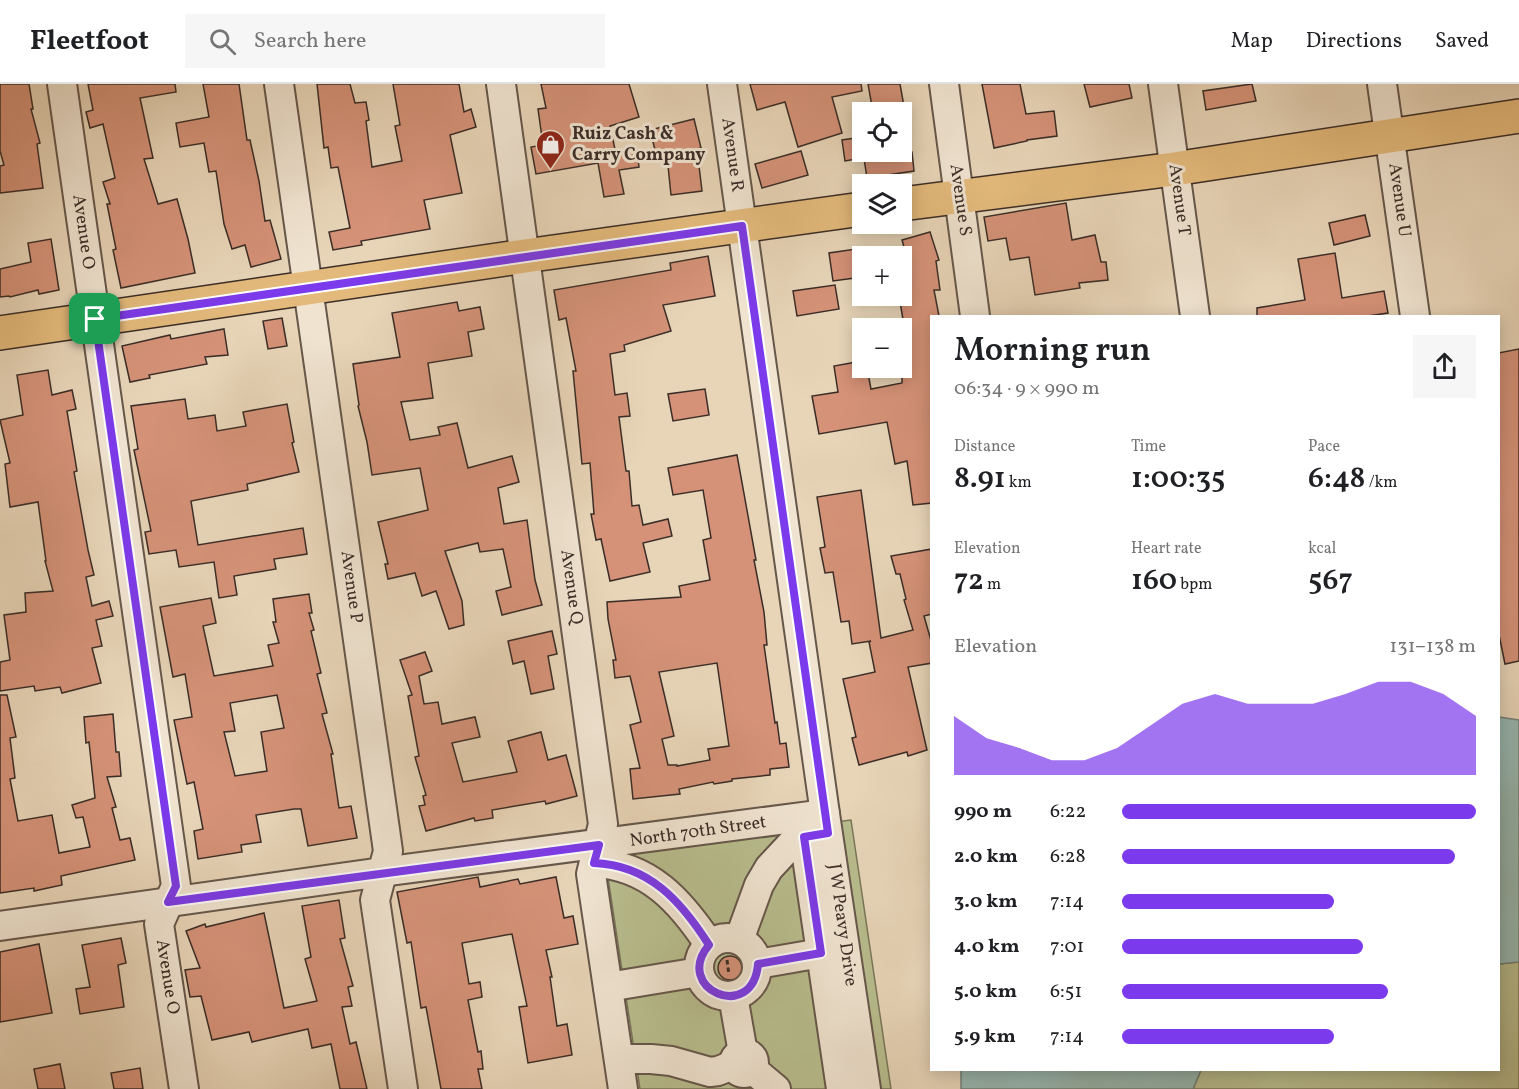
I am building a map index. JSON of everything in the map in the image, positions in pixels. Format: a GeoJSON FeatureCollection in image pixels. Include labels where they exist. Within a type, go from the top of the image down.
{"type":"FeatureCollection","features":[{"type":"Feature","properties":{"kind":"main road"},"geometry":{"type":"LineString","coordinates":[[912,203],[1174,169],[1389,134],[1519,116]]}},
{"type":"Feature","properties":{"kind":"main road"},"geometry":{"type":"LineString","coordinates":[[0,333],[852,210]]}},
{"type":"Feature","properties":{"kind":"street","name":"Avenue O"},"geometry":{"type":"LineString","coordinates":[[62,84],[176,886],[159,924],[184,1089]]}},
{"type":"Feature","properties":{"kind":"street","name":"Avenue P"},"geometry":{"type":"LineString","coordinates":[[279,84],[388,851],[375,900],[403,1089]]}},
{"type":"Feature","properties":{"kind":"street","name":"Avenue Q"},"geometry":{"type":"LineString","coordinates":[[501,84],[603,824],[591,874],[623,1089]]}},
{"type":"Feature","properties":{"kind":"street","name":"Avenue R"},"geometry":{"type":"LineString","coordinates":[[722,84],[742,226]]}},
{"type":"Feature","properties":{"kind":"street","name":"Avenue S"},"geometry":{"type":"LineString","coordinates":[[944,84],[975,315]]}},
{"type":"Feature","properties":{"kind":"street","name":"Avenue T"},"geometry":{"type":"LineString","coordinates":[[1163,84],[1195,315]]}},
{"type":"Feature","properties":{"kind":"street","name":"Avenue U"},"geometry":{"type":"LineString","coordinates":[[1382,84],[1415,315]]}},
{"type":"Feature","properties":{"kind":"street","name":"J W Peavy Drive"},"geometry":{"type":"LineString","coordinates":[[742,226],[819,828],[866,1089]]}},
{"type":"Feature","properties":{"kind":"street","name":"North 70th Street"},"geometry":{"type":"LineString","coordinates":[[0,926],[382,872],[596,854],[819,828]]}},
{"type":"Feature","properties":{"kind":"street"},"geometry":{"type":"LineString","coordinates":[[596,854],[611,864],[662,887],[693,919],[724,941],[752,949],[758,964],[757,974],[746,991],[733,996],[717,994],[703,981],[699,972],[699,962],[703,952],[724,941],[769,868],[796,839],[819,828],[821,953],[841,1089]]}},
{"type":"Feature","properties":{"kind":"street"},"geometry":{"type":"LineString","coordinates":[[758,964],[821,953]]}},
{"type":"Feature","properties":{"kind":"street"},"geometry":{"type":"LineString","coordinates":[[608,987],[699,972]]}},
{"type":"Feature","properties":{"kind":"street"},"geometry":{"type":"LineString","coordinates":[[733,996],[743,1062],[776,1089]]}},
{"type":"Feature","properties":{"kind":"street"},"geometry":{"type":"LineString","coordinates":[[619,1059],[671,1061],[710,1072],[743,1062]]}},
{"type":"Feature","properties":{"kind":"path"},"geometry":{"type":"LineString","coordinates":[[724,941],[733,996]]}},
{"type":"Feature","properties":{"kind":"green space"},"geometry":{"type":"Polygon","coordinates":[[[851,820],[891,1089],[640,1089],[604,851],[851,820]]]}},
{"type":"Feature","properties":{"kind":"green space"},"geometry":{"type":"Polygon","coordinates":[[[1519,962],[1519,1089],[1193,1089],[1201,1071],[1500,1071],[1500,964],[1519,962]]]}},
{"type":"Feature","properties":{"kind":"water"},"geometry":{"type":"Polygon","coordinates":[[[1500,717],[1519,720],[1519,962],[1500,964],[1500,717]]]}},
{"type":"Feature","properties":{"kind":"water"},"geometry":{"type":"Polygon","coordinates":[[[961,1071],[1201,1071],[1193,1089],[961,1089],[961,1071]]]}},
{"type":"Feature","properties":{"kind":"building"},"geometry":{"type":"Polygon","coordinates":[[[0,84],[29,84],[33,109],[31,109],[40,143],[37,144],[43,188],[0,193],[0,166],[4,165],[0,151],[0,84]]]}},
{"type":"Feature","properties":{"kind":"building"},"geometry":{"type":"Polygon","coordinates":[[[88,84],[175,84],[176,92],[140,98],[153,158],[144,159],[158,204],[177,199],[195,273],[121,288],[107,204],[110,204],[103,182],[115,178],[103,124],[90,128],[86,112],[93,110],[88,84]]]}},
{"type":"Feature","properties":{"kind":"building"},"geometry":{"type":"Polygon","coordinates":[[[203,84],[239,84],[247,140],[250,140],[265,221],[270,220],[281,259],[251,267],[245,245],[232,249],[224,224],[216,171],[209,172],[204,143],[180,147],[176,123],[209,117],[203,84]]]}},
{"type":"Feature","properties":{"kind":"building"},"geometry":{"type":"Polygon","coordinates":[[[317,84],[350,84],[355,103],[366,102],[372,167],[402,161],[395,126],[400,125],[393,84],[459,84],[464,112],[471,109],[476,127],[450,135],[462,193],[424,200],[430,229],[361,241],[362,245],[333,250],[329,232],[350,228],[338,167],[331,168],[328,147],[324,148],[317,84]]]}},
{"type":"Feature","properties":{"kind":"building"},"geometry":{"type":"Polygon","coordinates":[[[541,84],[629,84],[639,117],[610,126],[616,154],[637,151],[639,167],[619,170],[624,194],[604,197],[598,163],[536,174],[531,147],[543,145],[538,109],[546,108],[541,84]]]}},
{"type":"Feature","properties":{"kind":"building"},"geometry":{"type":"Polygon","coordinates":[[[750,84],[861,84],[862,91],[832,97],[842,133],[798,147],[785,102],[757,110],[750,84]]]}},
{"type":"Feature","properties":{"kind":"building"},"geometry":{"type":"Polygon","coordinates":[[[868,84],[900,84],[903,102],[871,102],[868,84]]]}},
{"type":"Feature","properties":{"kind":"building"},"geometry":{"type":"Polygon","coordinates":[[[982,84],[1020,84],[1026,114],[1054,111],[1057,136],[994,148],[982,84]]]}},
{"type":"Feature","properties":{"kind":"building"},"geometry":{"type":"Polygon","coordinates":[[[1084,84],[1129,84],[1132,98],[1090,107],[1084,84]]]}},
{"type":"Feature","properties":{"kind":"building"},"geometry":{"type":"Polygon","coordinates":[[[1252,84],[1256,101],[1206,110],[1203,91],[1252,84]]]}},
{"type":"Feature","properties":{"kind":"building"},"geometry":{"type":"Polygon","coordinates":[[[694,119],[701,148],[697,149],[702,191],[671,195],[667,156],[657,158],[650,130],[694,119]]]}},
{"type":"Feature","properties":{"kind":"building"},"geometry":{"type":"Polygon","coordinates":[[[852,138],[852,160],[845,161],[842,140],[852,138]]]}},
{"type":"Feature","properties":{"kind":"building"},"geometry":{"type":"Polygon","coordinates":[[[801,151],[808,175],[762,188],[755,164],[801,151]]]}},
{"type":"Feature","properties":{"kind":"building"},"geometry":{"type":"Polygon","coordinates":[[[912,152],[914,171],[866,174],[865,162],[912,162],[912,152]]]}},
{"type":"Feature","properties":{"kind":"building"},"geometry":{"type":"Polygon","coordinates":[[[1066,203],[1072,240],[1095,235],[1101,262],[1106,262],[1108,280],[1079,283],[1080,288],[1035,295],[1029,257],[1010,260],[1006,238],[988,241],[984,217],[1066,203]]]}},
{"type":"Feature","properties":{"kind":"building"},"geometry":{"type":"Polygon","coordinates":[[[1365,215],[1370,236],[1334,245],[1329,223],[1365,215]]]}},
{"type":"Feature","properties":{"kind":"building"},"geometry":{"type":"Polygon","coordinates":[[[930,232],[939,260],[936,261],[940,290],[934,290],[939,315],[930,315],[930,503],[913,505],[907,461],[895,464],[887,422],[819,434],[812,396],[838,392],[834,366],[852,363],[852,378],[869,378],[871,389],[902,383],[902,378],[912,378],[912,318],[903,318],[901,306],[912,306],[912,246],[904,246],[902,240],[930,232]]]}},
{"type":"Feature","properties":{"kind":"building"},"geometry":{"type":"Polygon","coordinates":[[[51,239],[59,290],[39,294],[38,290],[10,297],[0,297],[0,269],[31,262],[28,243],[51,239]]]}},
{"type":"Feature","properties":{"kind":"building"},"geometry":{"type":"Polygon","coordinates":[[[852,250],[852,278],[833,281],[829,253],[852,250]]]}},
{"type":"Feature","properties":{"kind":"building"},"geometry":{"type":"Polygon","coordinates":[[[1335,253],[1342,298],[1384,291],[1388,313],[1257,315],[1257,308],[1305,300],[1298,259],[1335,253]]]}},
{"type":"Feature","properties":{"kind":"building"},"geometry":{"type":"Polygon","coordinates":[[[708,256],[715,296],[663,305],[671,331],[624,345],[625,351],[610,354],[615,395],[627,393],[630,416],[619,417],[626,471],[629,471],[632,506],[639,505],[643,525],[668,519],[672,536],[643,543],[650,572],[610,581],[601,539],[596,540],[591,514],[594,514],[590,463],[582,464],[573,371],[576,371],[566,318],[559,320],[554,290],[671,270],[670,263],[708,256]]]}},
{"type":"Feature","properties":{"kind":"building"},"geometry":{"type":"Polygon","coordinates":[[[835,285],[839,309],[797,316],[793,291],[835,285]]]}},
{"type":"Feature","properties":{"kind":"building"},"geometry":{"type":"Polygon","coordinates":[[[457,302],[459,311],[480,307],[484,329],[468,332],[472,356],[428,363],[433,398],[401,402],[410,440],[440,435],[438,427],[457,423],[468,468],[512,456],[519,482],[498,488],[504,524],[527,520],[535,580],[542,605],[502,615],[496,591],[511,587],[503,549],[480,552],[478,543],[445,551],[462,601],[464,625],[449,629],[436,591],[422,596],[415,573],[388,579],[385,564],[388,564],[378,522],[428,510],[420,468],[372,475],[358,406],[353,364],[400,357],[392,313],[457,302]]]}},
{"type":"Feature","properties":{"kind":"building"},"geometry":{"type":"Polygon","coordinates":[[[282,318],[287,346],[268,349],[263,321],[282,318]]]}},
{"type":"Feature","properties":{"kind":"building"},"geometry":{"type":"Polygon","coordinates":[[[224,329],[228,355],[205,357],[207,364],[149,375],[150,378],[130,382],[122,346],[170,335],[171,339],[224,329]]]}},
{"type":"Feature","properties":{"kind":"building"},"geometry":{"type":"Polygon","coordinates":[[[1519,349],[1519,661],[1505,664],[1500,640],[1500,353],[1519,349]]]}},
{"type":"Feature","properties":{"kind":"building"},"geometry":{"type":"Polygon","coordinates":[[[48,370],[52,395],[72,390],[76,409],[67,411],[77,471],[74,472],[94,575],[86,577],[92,606],[109,601],[113,616],[96,620],[102,646],[92,648],[101,683],[62,693],[60,687],[35,691],[34,686],[0,691],[0,662],[10,660],[4,615],[26,612],[25,593],[53,591],[45,561],[38,502],[10,507],[5,464],[10,463],[0,420],[23,415],[17,375],[48,370]]]}},
{"type":"Feature","properties":{"kind":"building"},"geometry":{"type":"Polygon","coordinates":[[[705,389],[709,415],[673,421],[668,394],[705,389]]]}},
{"type":"Feature","properties":{"kind":"building"},"geometry":{"type":"Polygon","coordinates":[[[185,399],[188,419],[215,415],[217,431],[246,426],[243,412],[287,404],[294,442],[292,443],[299,472],[247,484],[248,490],[191,501],[198,545],[303,528],[307,554],[274,559],[276,569],[234,576],[237,595],[219,598],[214,562],[179,567],[176,550],[149,554],[145,532],[151,531],[134,450],[138,449],[131,406],[185,399]]]}},
{"type":"Feature","properties":{"kind":"building"},"geometry":{"type":"Polygon","coordinates":[[[737,455],[764,612],[767,645],[764,645],[775,723],[777,722],[780,744],[786,743],[789,767],[770,769],[770,775],[732,779],[732,781],[714,784],[713,782],[679,789],[680,794],[633,799],[630,769],[640,768],[630,725],[641,722],[630,676],[615,678],[613,660],[616,660],[607,602],[681,597],[679,586],[710,580],[703,540],[711,538],[703,490],[673,495],[668,468],[737,455]],[[717,663],[659,672],[674,736],[662,739],[668,765],[677,766],[710,760],[708,749],[729,746],[717,663]]]}},
{"type":"Feature","properties":{"kind":"building"},"geometry":{"type":"Polygon","coordinates":[[[861,490],[881,638],[913,630],[904,600],[906,599],[900,574],[896,574],[891,556],[930,549],[930,614],[924,616],[930,637],[930,663],[908,667],[927,750],[908,756],[907,752],[859,765],[852,738],[856,737],[843,679],[875,672],[869,642],[871,641],[852,644],[849,621],[841,622],[833,572],[825,573],[820,548],[825,547],[817,497],[861,490]]]}},
{"type":"Feature","properties":{"kind":"building"},"geometry":{"type":"Polygon","coordinates":[[[309,594],[312,613],[309,613],[314,630],[311,631],[321,673],[317,674],[327,713],[322,714],[333,754],[331,754],[339,808],[351,806],[357,838],[308,846],[301,809],[294,809],[256,815],[261,842],[241,845],[242,852],[198,859],[194,831],[203,829],[194,782],[187,784],[174,720],[192,717],[185,674],[173,677],[160,607],[211,598],[216,623],[203,626],[214,676],[273,666],[268,645],[279,643],[273,622],[276,622],[273,599],[309,594]],[[277,695],[230,703],[235,731],[224,732],[235,776],[267,771],[261,732],[284,728],[277,695]]]}},
{"type":"Feature","properties":{"kind":"building"},"geometry":{"type":"Polygon","coordinates":[[[552,631],[557,654],[548,656],[554,689],[531,694],[524,661],[513,664],[508,641],[552,631]]]}},
{"type":"Feature","properties":{"kind":"building"},"geometry":{"type":"Polygon","coordinates":[[[425,652],[432,671],[419,676],[424,704],[438,702],[442,724],[475,717],[480,737],[452,743],[463,782],[517,772],[508,741],[541,732],[548,760],[566,755],[577,796],[546,804],[545,801],[492,810],[493,818],[475,821],[474,818],[426,831],[419,806],[425,805],[423,796],[426,795],[415,757],[419,756],[408,696],[412,695],[400,660],[425,652]]]}},
{"type":"Feature","properties":{"kind":"building"},"geometry":{"type":"Polygon","coordinates":[[[0,695],[7,695],[16,737],[10,738],[15,778],[10,779],[18,821],[52,815],[59,853],[90,847],[83,817],[76,818],[72,805],[95,798],[84,717],[113,714],[116,752],[119,752],[121,776],[107,777],[116,807],[112,808],[120,840],[130,838],[135,860],[61,876],[62,885],[34,891],[34,888],[0,893],[0,695]]]}},
{"type":"Feature","properties":{"kind":"building"},"geometry":{"type":"Polygon","coordinates":[[[478,877],[480,887],[518,879],[520,884],[556,877],[564,918],[573,916],[578,944],[546,950],[552,977],[550,977],[557,1026],[567,1024],[572,1055],[528,1063],[519,1007],[527,1006],[512,934],[462,943],[469,984],[480,982],[482,997],[468,1000],[478,1052],[481,1051],[483,1069],[478,1069],[482,1089],[441,1089],[426,1007],[421,1008],[411,942],[407,943],[397,892],[478,877]]]}},
{"type":"Feature","properties":{"kind":"building"},"geometry":{"type":"Polygon","coordinates":[[[339,900],[345,938],[340,939],[353,986],[348,987],[352,1006],[342,1007],[350,1044],[356,1042],[367,1089],[340,1089],[331,1044],[312,1048],[308,1029],[252,1042],[249,1032],[212,1040],[201,996],[190,997],[185,970],[200,968],[186,931],[205,924],[206,927],[264,913],[284,1008],[317,1001],[305,959],[311,957],[302,906],[339,900]]]}},
{"type":"Feature","properties":{"kind":"building"},"geometry":{"type":"Polygon","coordinates":[[[121,938],[126,963],[118,965],[124,1007],[80,1014],[76,989],[90,987],[82,945],[121,938]]]}},
{"type":"Feature","properties":{"kind":"building"},"geometry":{"type":"Polygon","coordinates":[[[39,944],[52,1013],[0,1022],[0,952],[39,944]]]}},
{"type":"Feature","properties":{"kind":"building"},"geometry":{"type":"Polygon","coordinates":[[[730,956],[735,957],[741,963],[741,973],[735,979],[730,980],[725,979],[719,973],[718,968],[719,963],[725,957],[730,956]]]}},
{"type":"Feature","properties":{"kind":"building"},"geometry":{"type":"Polygon","coordinates":[[[60,1064],[65,1089],[38,1089],[34,1069],[60,1064]]]}},
{"type":"Feature","properties":{"kind":"building"},"geometry":{"type":"Polygon","coordinates":[[[140,1068],[143,1089],[114,1089],[111,1073],[140,1068]]]}},
{"type":"Feature","properties":{"kind":"place","name":"Ruiz Cash & Carry Company"},"geometry":{"type":"Point","coordinates":[551,170]}},
{"type":"Feature","properties":{"kind":"route"},"geometry":{"type":"LineString","coordinates":[[742,226],[828,833],[804,837],[821,953],[758,964],[753,983],[746,991],[727,997],[717,994],[709,989],[699,972],[699,962],[709,945],[693,919],[662,887],[611,864],[594,863],[599,845],[168,902],[176,886],[95,319],[742,226]]}}]}
